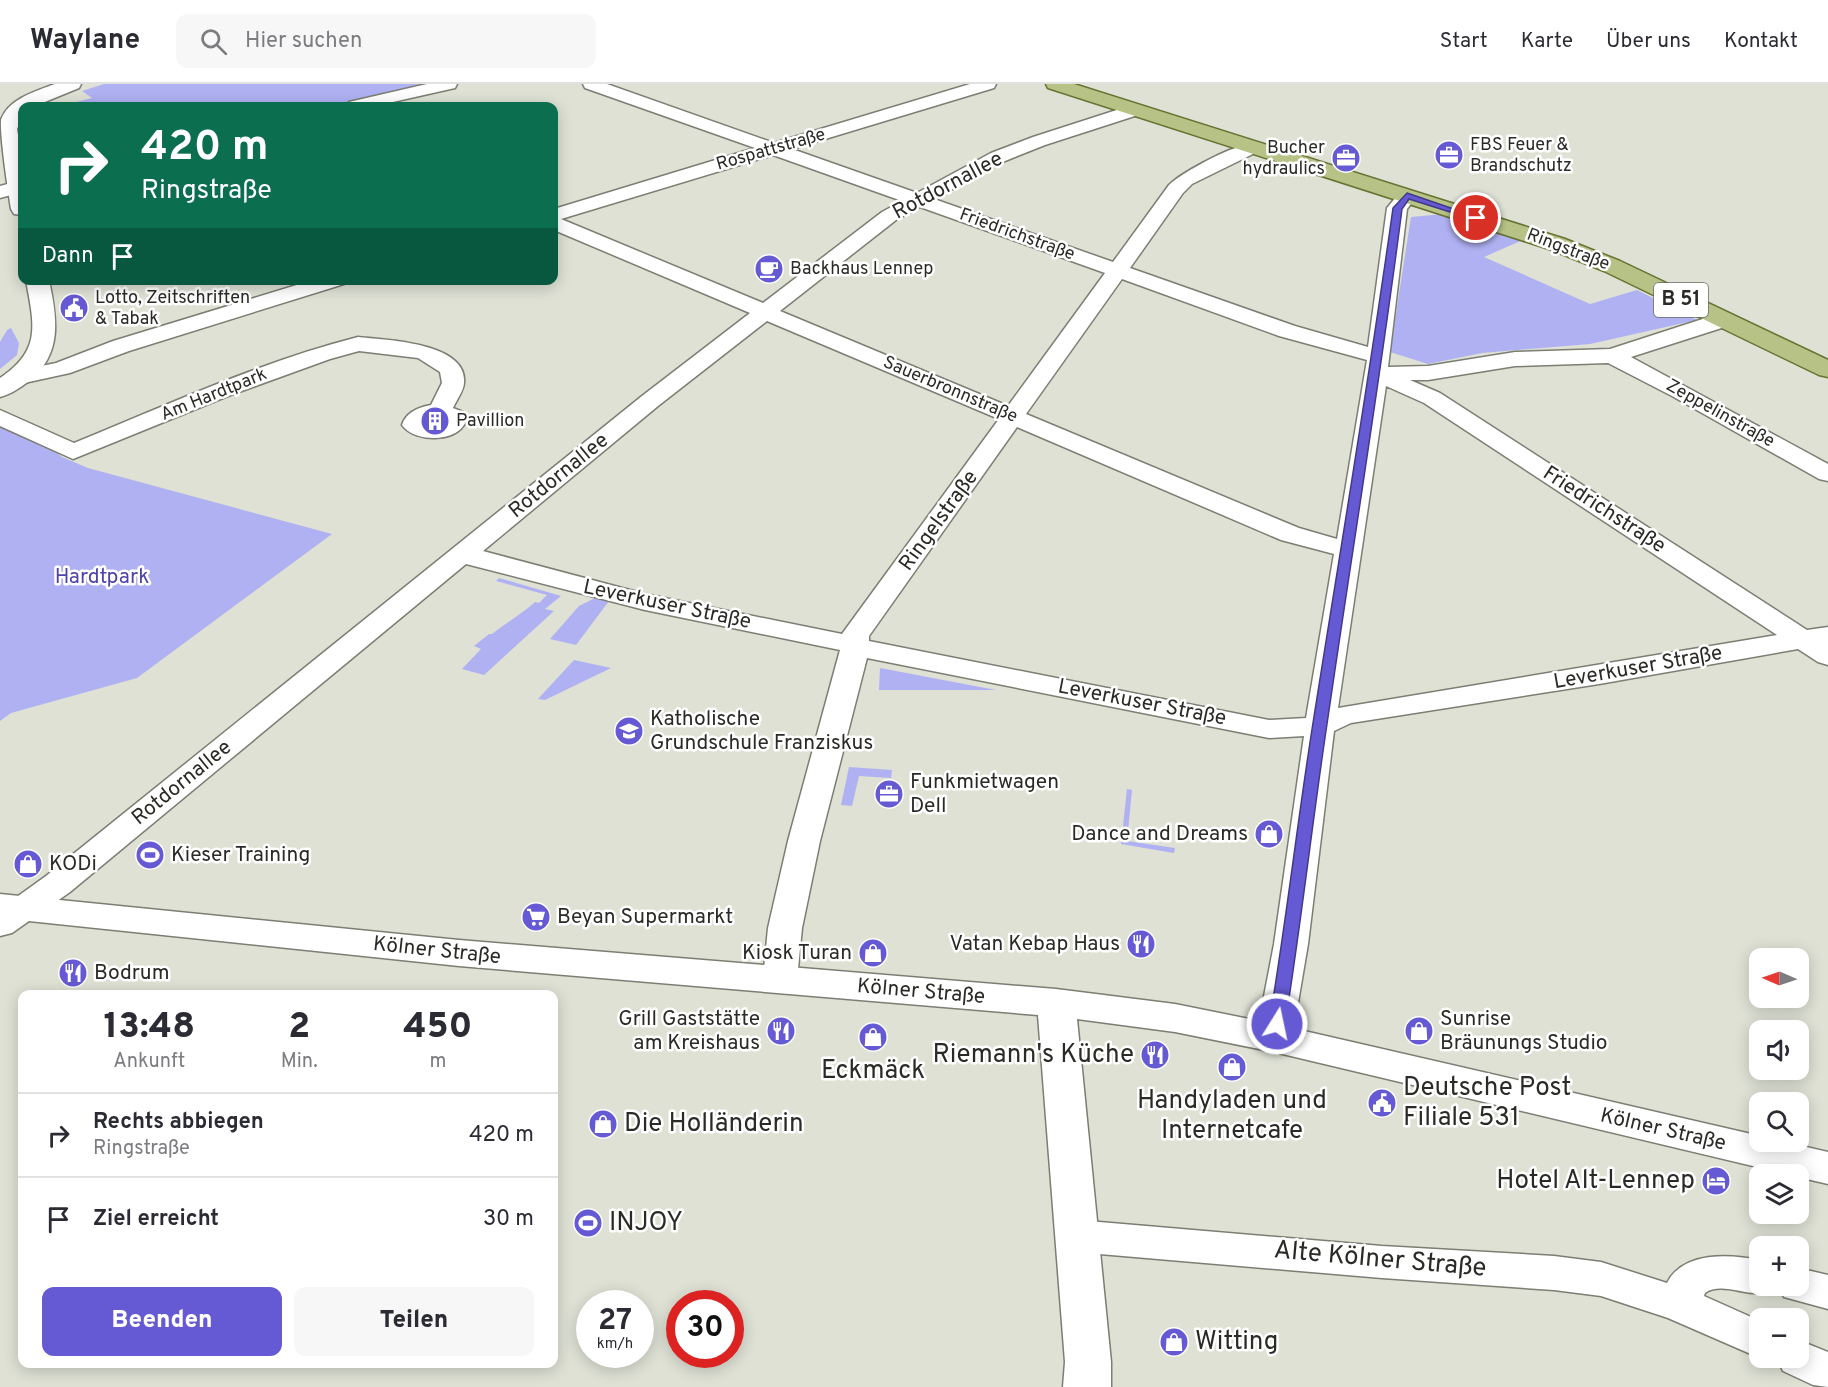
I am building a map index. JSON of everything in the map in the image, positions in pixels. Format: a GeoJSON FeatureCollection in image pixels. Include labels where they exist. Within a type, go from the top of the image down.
{"type":"FeatureCollection","features":[{"type":"Feature","properties":{"kind":"main road","name":"Ringstraße"},"geometry":{"type":"LineString","coordinates":[[1055,84],[1576,251],[1828,370]]}},
{"type":"Feature","properties":{"kind":"street"},"geometry":{"type":"LineString","coordinates":[[32,102],[72,84]]}},
{"type":"Feature","properties":{"kind":"street"},"geometry":{"type":"LineString","coordinates":[[372,102],[449,84]]}},
{"type":"Feature","properties":{"kind":"street","name":"Friedrichstraße"},"geometry":{"type":"LineString","coordinates":[[591,84],[1319,341],[1376,365],[1815,637],[1828,656]]}},
{"type":"Feature","properties":{"kind":"street","name":"Rospattstraße"},"geometry":{"type":"LineString","coordinates":[[558,214],[988,84]]}},
{"type":"Feature","properties":{"kind":"street","name":"Rotdornallee"},"geometry":{"type":"LineString","coordinates":[[8,913],[58,884],[641,409],[889,216],[998,157],[1039,141],[1135,110]]}},
{"type":"Feature","properties":{"kind":"street"},"geometry":{"type":"LineString","coordinates":[[13,188],[7,129],[11,116],[18,111]]}},
{"type":"Feature","properties":{"kind":"street","name":"Ringelstraße"},"geometry":{"type":"LineString","coordinates":[[780,979],[785,928],[804,841],[830,738],[853,660],[855,636],[1015,417],[1165,204],[1185,180],[1251,148]]}},
{"type":"Feature","properties":{"kind":"street"},"geometry":{"type":"LineString","coordinates":[[1274,1038],[1294,925],[1320,726],[1350,548],[1398,208],[1407,196]]}},
{"type":"Feature","properties":{"kind":"street","name":"Sauerbronnstraße"},"geometry":{"type":"LineString","coordinates":[[558,225],[1308,541],[1350,548]]}},
{"type":"Feature","properties":{"kind":"street"},"geometry":{"type":"LineString","coordinates":[[8,384],[34,363],[42,347],[43,310],[38,285]]}},
{"type":"Feature","properties":{"kind":"street"},"geometry":{"type":"LineString","coordinates":[[8,384],[62,368],[120,346],[321,285]]}},
{"type":"Feature","properties":{"kind":"street","name":"Zeppelinstraße"},"geometry":{"type":"LineString","coordinates":[[1376,365],[1428,373],[1515,359],[1612,356],[1723,320]]}},
{"type":"Feature","properties":{"kind":"street","name":"Am Hardtpark"},"geometry":{"type":"LineString","coordinates":[[0,417],[73,452],[229,387],[310,358],[358,344],[424,352],[446,364],[451,372],[453,383],[440,411]]}},
{"type":"Feature","properties":{"kind":"street","name":"Zeppelinstraße"},"geometry":{"type":"LineString","coordinates":[[1612,356],[1680,391],[1828,474]]}},
{"type":"Feature","properties":{"kind":"street","name":"Leverkuser Straße"},"geometry":{"type":"LineString","coordinates":[[461,556],[480,558],[645,602],[1269,729],[1320,726],[1344,715],[1599,675],[1815,637]]}},
{"type":"Feature","properties":{"kind":"street","name":"Kölner Straße"},"geometry":{"type":"LineString","coordinates":[[8,913],[1056,1003],[1175,1018],[1274,1038],[1828,1168]]}},
{"type":"Feature","properties":{"kind":"street"},"geometry":{"type":"LineString","coordinates":[[1056,1003],[1088,1362],[1087,1387]]}},
{"type":"Feature","properties":{"kind":"street","name":"Alte Kölner Straße"},"geometry":{"type":"LineString","coordinates":[[1076,1236],[1382,1262],[1554,1273],[1601,1279],[1681,1305],[1749,1335]]}},
{"type":"Feature","properties":{"kind":"street"},"geometry":{"type":"LineString","coordinates":[[1681,1305],[1687,1285],[1698,1275],[1710,1273],[1749,1276]]}},
{"type":"Feature","properties":{"kind":"street"},"geometry":{"type":"LineString","coordinates":[[1809,1288],[1828,1292]]}},
{"type":"Feature","properties":{"kind":"street"},"geometry":{"type":"LineString","coordinates":[[1809,1363],[1828,1372]]}},
{"type":"Feature","properties":{"kind":"green space"},"geometry":{"type":"Polygon","coordinates":[[[104,84],[426,84],[348,102],[76,102],[92,98],[82,91],[104,84]]]}},
{"type":"Feature","properties":{"kind":"green space"},"geometry":{"type":"Polygon","coordinates":[[[1444,214],[1525,239],[1484,257],[1590,304],[1637,290],[1697,320],[1590,344],[1482,353],[1428,364],[1390,352],[1411,217],[1444,214]]]}},
{"type":"Feature","properties":{"kind":"green space"},"geometry":{"type":"Polygon","coordinates":[[[11,328],[19,343],[17,355],[0,369],[0,342],[7,330],[11,328]]]}},
{"type":"Feature","properties":{"kind":"green space","name":"Hardtpark"},"geometry":{"type":"Polygon","coordinates":[[[0,426],[49,447],[62,457],[88,468],[332,534],[137,678],[11,713],[0,721],[0,426]]]}},
{"type":"Feature","properties":{"kind":"green space"},"geometry":{"type":"Polygon","coordinates":[[[499,578],[561,596],[545,609],[554,611],[484,675],[462,669],[481,649],[474,646],[535,602],[539,603],[547,595],[496,581],[499,578]]]}},
{"type":"Feature","properties":{"kind":"green space"},"geometry":{"type":"Polygon","coordinates":[[[595,598],[609,601],[576,645],[550,639],[579,606],[595,598]]]}},
{"type":"Feature","properties":{"kind":"green space"},"geometry":{"type":"Polygon","coordinates":[[[574,660],[611,668],[545,700],[538,699],[574,660]]]}},
{"type":"Feature","properties":{"kind":"green space"},"geometry":{"type":"Polygon","coordinates":[[[880,668],[996,690],[879,690],[880,668]]]}},
{"type":"Feature","properties":{"kind":"green space"},"geometry":{"type":"Polygon","coordinates":[[[849,767],[892,770],[891,778],[859,776],[852,806],[841,805],[849,767]]]}},
{"type":"Feature","properties":{"kind":"green space"},"geometry":{"type":"Polygon","coordinates":[[[1127,789],[1132,790],[1127,841],[1175,848],[1174,853],[1121,844],[1127,789]]]}},
{"type":"Feature","properties":{"kind":"place","name":"FBS Feuer & Brandschutz"},"geometry":{"type":"Point","coordinates":[1449,155]}},
{"type":"Feature","properties":{"kind":"place","name":"Bucher hydraulics"},"geometry":{"type":"Point","coordinates":[1346,158]}},
{"type":"Feature","properties":{"kind":"place","name":"Backhaus Lennep"},"geometry":{"type":"Point","coordinates":[769,269]}},
{"type":"Feature","properties":{"kind":"place","name":"Lotto, Zeitschriften & Tabak"},"geometry":{"type":"Point","coordinates":[74,308]}},
{"type":"Feature","properties":{"kind":"place","name":"Pavillion"},"geometry":{"type":"Point","coordinates":[435,421]}},
{"type":"Feature","properties":{"kind":"place","name":"Katholische Grundschule Franziskus"},"geometry":{"type":"Point","coordinates":[629,731]}},
{"type":"Feature","properties":{"kind":"place","name":"Funkmietwagen Dell"},"geometry":{"type":"Point","coordinates":[889,794]}},
{"type":"Feature","properties":{"kind":"place","name":"Dance and Dreams"},"geometry":{"type":"Point","coordinates":[1269,834]}},
{"type":"Feature","properties":{"kind":"place","name":"Kieser Training"},"geometry":{"type":"Point","coordinates":[150,855]}},
{"type":"Feature","properties":{"kind":"place","name":"KODi"},"geometry":{"type":"Point","coordinates":[28,864]}},
{"type":"Feature","properties":{"kind":"place","name":"Beyan Supermarkt"},"geometry":{"type":"Point","coordinates":[536,917]}},
{"type":"Feature","properties":{"kind":"place","name":"Vatan Kebap Haus"},"geometry":{"type":"Point","coordinates":[1141,944]}},
{"type":"Feature","properties":{"kind":"place","name":"Kiosk Turan"},"geometry":{"type":"Point","coordinates":[873,953]}},
{"type":"Feature","properties":{"kind":"place","name":"Bodrum"},"geometry":{"type":"Point","coordinates":[73,973]}},
{"type":"Feature","properties":{"kind":"place","name":"Grill Gaststätte am Kreishaus"},"geometry":{"type":"Point","coordinates":[781,1031]}},
{"type":"Feature","properties":{"kind":"place","name":"Sunrise Bräunungs Studio"},"geometry":{"type":"Point","coordinates":[1419,1031]}},
{"type":"Feature","properties":{"kind":"place","name":"Eckmäck"},"geometry":{"type":"Point","coordinates":[873,1037]}},
{"type":"Feature","properties":{"kind":"place","name":"Riemann's Küche"},"geometry":{"type":"Point","coordinates":[1155,1055]}},
{"type":"Feature","properties":{"kind":"place","name":"Handyladen und Internetcafe"},"geometry":{"type":"Point","coordinates":[1232,1067]}},
{"type":"Feature","properties":{"kind":"place","name":"Deutsche Post Filiale 531"},"geometry":{"type":"Point","coordinates":[1382,1103]}},
{"type":"Feature","properties":{"kind":"place","name":"Die Holländerin"},"geometry":{"type":"Point","coordinates":[603,1124]}},
{"type":"Feature","properties":{"kind":"place","name":"Hotel Alt-Lennep"},"geometry":{"type":"Point","coordinates":[1716,1181]}},
{"type":"Feature","properties":{"kind":"place","name":"INJOY"},"geometry":{"type":"Point","coordinates":[588,1223]}},
{"type":"Feature","properties":{"kind":"place","name":"Witting"},"geometry":{"type":"Point","coordinates":[1174,1342]}},
{"type":"Feature","properties":{"kind":"route"},"geometry":{"type":"LineString","coordinates":[[1277,1024],[1294,925],[1320,726],[1376,374],[1398,208],[1407,196],[1476,218]]}}]}
